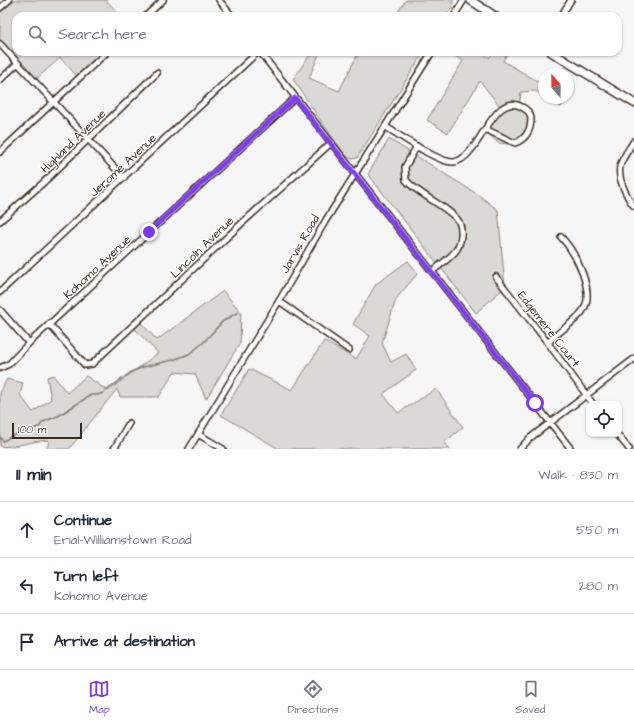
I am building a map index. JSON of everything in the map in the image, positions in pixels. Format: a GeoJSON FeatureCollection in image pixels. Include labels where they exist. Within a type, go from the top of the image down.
{"type":"FeatureCollection","features":[{"type":"Feature","properties":{"kind":"main road"},"geometry":{"type":"LineString","coordinates":[[470,0],[489,12]]}},
{"type":"Feature","properties":{"kind":"main road"},"geometry":{"type":"LineString","coordinates":[[558,56],[634,103]]}},
{"type":"Feature","properties":{"kind":"street"},"geometry":{"type":"LineString","coordinates":[[0,8],[9,0]]}},
{"type":"Feature","properties":{"kind":"street"},"geometry":{"type":"LineString","coordinates":[[150,12],[163,0]]}},
{"type":"Feature","properties":{"kind":"street"},"geometry":{"type":"LineString","coordinates":[[219,0],[229,12]]}},
{"type":"Feature","properties":{"kind":"street"},"geometry":{"type":"LineString","coordinates":[[456,12],[464,0]]}},
{"type":"Feature","properties":{"kind":"street"},"geometry":{"type":"LineString","coordinates":[[564,12],[571,0]]}},
{"type":"Feature","properties":{"kind":"street"},"geometry":{"type":"LineString","coordinates":[[0,44],[124,178]]}},
{"type":"Feature","properties":{"kind":"street"},"geometry":{"type":"LineString","coordinates":[[0,152],[103,56]]}},
{"type":"Feature","properties":{"kind":"street","name":"Jerome Avenue"},"geometry":{"type":"LineString","coordinates":[[0,292],[255,56]]}},
{"type":"Feature","properties":{"kind":"street"},"geometry":{"type":"LineString","coordinates":[[262,56],[571,449]]}},
{"type":"Feature","properties":{"kind":"street","name":"Jarvis Road"},"geometry":{"type":"LineString","coordinates":[[189,449],[279,301],[326,220],[356,175],[430,56]]}},
{"type":"Feature","properties":{"kind":"street"},"geometry":{"type":"LineString","coordinates":[[0,80],[18,63]]}},
{"type":"Feature","properties":{"kind":"street","name":"Highland Avenue"},"geometry":{"type":"LineString","coordinates":[[0,221],[44,182],[157,73]]}},
{"type":"Feature","properties":{"kind":"street","name":"Kohomo Avenue"},"geometry":{"type":"LineString","coordinates":[[0,368],[9,364],[49,324],[295,98]]}},
{"type":"Feature","properties":{"kind":"street"},"geometry":{"type":"LineString","coordinates":[[386,127],[446,162],[459,161],[474,147],[485,129],[502,108],[509,104],[519,105],[528,110],[532,118],[526,136],[522,140],[515,143],[485,129]]}},
{"type":"Feature","properties":{"kind":"street"},"geometry":{"type":"LineString","coordinates":[[634,141],[621,161],[618,171],[620,181],[630,202],[634,206]]}},
{"type":"Feature","properties":{"kind":"street","name":"Lincoln Avenue"},"geometry":{"type":"LineString","coordinates":[[49,324],[85,365],[89,365],[100,358],[235,229],[331,143]]}},
{"type":"Feature","properties":{"kind":"street"},"geometry":{"type":"LineString","coordinates":[[417,146],[405,167],[406,180],[413,189],[449,212],[459,222],[462,236],[457,249],[432,272]]}},
{"type":"Feature","properties":{"kind":"street"},"geometry":{"type":"LineString","coordinates":[[548,343],[555,334],[582,312],[588,296],[580,269],[571,247],[561,237]]}},
{"type":"Feature","properties":{"kind":"street","name":"Edgemere Court"},"geometry":{"type":"LineString","coordinates":[[496,277],[592,401]]}},
{"type":"Feature","properties":{"kind":"street"},"geometry":{"type":"LineString","coordinates":[[279,301],[349,350]]}},
{"type":"Feature","properties":{"kind":"street"},"geometry":{"type":"LineString","coordinates":[[0,310],[29,343]]}},
{"type":"Feature","properties":{"kind":"street"},"geometry":{"type":"LineString","coordinates":[[520,449],[530,438],[634,359]]}},
{"type":"Feature","properties":{"kind":"street"},"geometry":{"type":"LineString","coordinates":[[114,449],[129,424]]}},
{"type":"Feature","properties":{"kind":"street"},"geometry":{"type":"LineString","coordinates":[[198,434],[223,449]]}},
{"type":"Feature","properties":{"kind":"street"},"geometry":{"type":"LineString","coordinates":[[619,437],[629,449]]}},
{"type":"Feature","properties":{"kind":"shaded area"},"geometry":{"type":"Polygon","coordinates":[[[9,0],[106,0],[117,12],[12,12],[12,56],[103,56],[79,78],[60,58],[34,81],[0,45],[0,9],[9,0]]]}},
{"type":"Feature","properties":{"kind":"shaded area"},"geometry":{"type":"Polygon","coordinates":[[[406,0],[453,0],[453,5],[449,12],[398,12],[406,0]]]}},
{"type":"Feature","properties":{"kind":"shaded area"},"geometry":{"type":"Polygon","coordinates":[[[309,56],[318,56],[309,78],[339,91],[357,56],[421,56],[357,158],[352,159],[346,156],[293,79],[309,56]]]}},
{"type":"Feature","properties":{"kind":"shaded area"},"geometry":{"type":"Polygon","coordinates":[[[455,56],[486,56],[489,58],[490,56],[506,56],[503,61],[538,81],[538,92],[536,91],[521,92],[519,108],[530,116],[530,129],[518,145],[498,143],[485,131],[502,109],[480,81],[448,133],[427,120],[463,61],[455,56]]]}},
{"type":"Feature","properties":{"kind":"shaded area"},"geometry":{"type":"Polygon","coordinates":[[[389,139],[477,194],[498,210],[505,287],[476,313],[368,174],[389,139]]]}},
{"type":"Feature","properties":{"kind":"shaded area"},"geometry":{"type":"Polygon","coordinates":[[[408,261],[418,273],[396,299],[382,343],[391,362],[406,354],[416,370],[383,394],[398,413],[436,389],[463,427],[444,443],[451,449],[279,449],[221,415],[249,369],[292,390],[324,341],[356,359],[370,336],[353,324],[376,284],[408,261]]]}},
{"type":"Feature","properties":{"kind":"shaded area"},"geometry":{"type":"Polygon","coordinates":[[[223,291],[241,312],[240,343],[206,399],[195,374],[174,372],[159,397],[120,397],[117,389],[69,449],[47,449],[49,440],[5,447],[0,446],[0,393],[7,379],[23,383],[20,395],[33,412],[51,399],[47,377],[53,375],[67,393],[86,376],[108,391],[158,353],[132,326],[138,320],[157,340],[223,291]]]}},
{"type":"Feature","properties":{"kind":"waterway"},"geometry":{"type":"LineString","coordinates":[[0,437],[3,441],[12,436],[39,427],[43,422],[58,416],[91,395],[103,393],[131,372],[143,367],[173,360],[189,354],[203,343],[222,322],[238,312]]}},
{"type":"Feature","properties":{"kind":"route"},"geometry":{"type":"LineString","coordinates":[[149,232],[245,142],[295,98],[535,403]]}}]}
